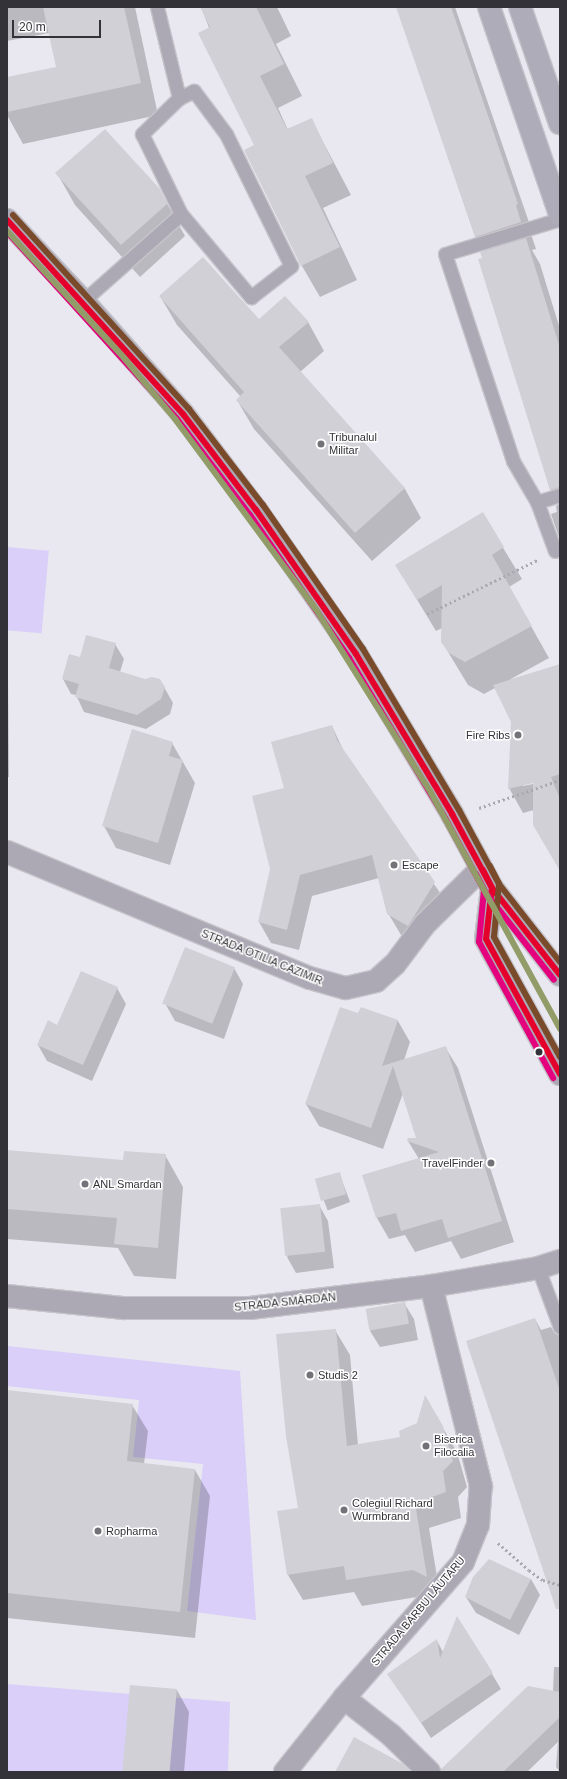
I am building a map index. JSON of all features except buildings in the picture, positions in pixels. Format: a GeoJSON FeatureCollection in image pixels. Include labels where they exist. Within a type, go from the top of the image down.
{"type":"FeatureCollection","features":[{"type":"Feature","properties":{"kind":"main road"},"geometry":{"type":"LineString","coordinates":[[489,7],[560,214]]}},
{"type":"Feature","properties":{"kind":"main road"},"geometry":{"type":"LineString","coordinates":[[520,7],[560,123]]}},
{"type":"Feature","properties":{"kind":"main road"},"geometry":{"type":"LineString","coordinates":[[7,220],[83,301],[183,414],[261,517],[356,654],[452,814],[488,879],[560,975]]}},
{"type":"Feature","properties":{"kind":"main road"},"geometry":{"type":"LineString","coordinates":[[488,879],[486,939],[560,1074]]}},
{"type":"Feature","properties":{"kind":"street","name":"STRADA OTILIA CAZIMIR"},"geometry":{"type":"LineString","coordinates":[[7,852],[310,978],[346,988],[376,981],[395,964],[425,924],[474,876],[488,879]]}},
{"type":"Feature","properties":{"kind":"street"},"geometry":{"type":"LineString","coordinates":[[548,1265],[560,1246]]}},
{"type":"Feature","properties":{"kind":"street","name":"STRADA SMÂRDAN"},"geometry":{"type":"LineString","coordinates":[[7,1296],[124,1308],[250,1308],[431,1286],[548,1265]]}},
{"type":"Feature","properties":{"kind":"street","name":"STRADA BARBU LĂUTARU"},"geometry":{"type":"LineString","coordinates":[[285,1772],[344,1698],[464,1562],[478,1525],[481,1486],[431,1286]]}},
{"type":"Feature","properties":{"kind":"street"},"geometry":{"type":"LineString","coordinates":[[344,1698],[391,1735],[429,1772]]}},
{"type":"Feature","properties":{"kind":"lane"},"geometry":{"type":"LineString","coordinates":[[157,7],[179,98]]}},
{"type":"Feature","properties":{"kind":"lane"},"geometry":{"type":"LineString","coordinates":[[194,91],[226,134],[291,266],[251,296],[181,214],[142,134],[179,98],[194,91]]}},
{"type":"Feature","properties":{"kind":"lane"},"geometry":{"type":"LineString","coordinates":[[83,301],[181,214]]}},
{"type":"Feature","properties":{"kind":"lane"},"geometry":{"type":"LineString","coordinates":[[555,551],[537,502],[513,461],[445,254],[560,219]]}},
{"type":"Feature","properties":{"kind":"lane"},"geometry":{"type":"LineString","coordinates":[[537,502],[560,496]]}},
{"type":"Feature","properties":{"kind":"lane"},"geometry":{"type":"LineString","coordinates":[[548,1265],[560,1326]]}},
{"type":"Feature","properties":{"kind":"path"},"geometry":{"type":"LineString","coordinates":[[427,614],[555,551]]}},
{"type":"Feature","properties":{"kind":"path"},"geometry":{"type":"LineString","coordinates":[[452,814],[461,814],[560,780]]}},
{"type":"Feature","properties":{"kind":"path"},"geometry":{"type":"LineString","coordinates":[[478,1525],[529,1570],[543,1580],[560,1585]]}},
{"type":"Feature","properties":{"kind":"shaded area"},"geometry":{"type":"Polygon","coordinates":[[[7,547],[49,551],[42,633],[7,630],[7,547]]]}},
{"type":"Feature","properties":{"kind":"shaded area"},"geometry":{"type":"Polygon","coordinates":[[[7,1346],[240,1371],[256,1620],[187,1611],[203,1464],[133,1457],[139,1400],[7,1386],[7,1346]]]}},
{"type":"Feature","properties":{"kind":"shaded area"},"geometry":{"type":"Polygon","coordinates":[[[7,1684],[230,1702],[228,1772],[7,1772],[7,1684]]]}},
{"type":"Feature","properties":{"kind":"transit line"},"geometry":{"type":"LineString","coordinates":[[13,215],[189,409],[263,505],[363,649],[459,810],[499,884],[494,937],[560,1057]]}},
{"type":"Feature","properties":{"kind":"transit line"},"geometry":{"type":"LineString","coordinates":[[7,220],[183,414],[256,510],[356,654],[452,814],[492,888],[486,939],[560,1074]]}},
{"type":"Feature","properties":{"kind":"transit line"},"geometry":{"type":"LineString","coordinates":[[7,231],[124,358],[175,419],[315,608],[431,793],[560,1029]]}},
{"type":"Feature","properties":{"kind":"transit line"},"geometry":{"type":"LineString","coordinates":[[7,232],[177,419],[250,515],[349,658],[445,818],[484,890],[479,942],[553,1078]]}},
{"type":"Feature","properties":{"kind":"transit line"},"geometry":{"type":"LineString","coordinates":[[490,866],[499,884],[560,962]]}},
{"type":"Feature","properties":{"kind":"transit line"},"geometry":{"type":"LineString","coordinates":[[483,870],[492,888],[560,975]]}},
{"type":"Feature","properties":{"kind":"transit line"},"geometry":{"type":"LineString","coordinates":[[476,874],[486,893],[554,980]]}},
{"type":"Feature","properties":{"kind":"place","name":"Tribunalul Militar"},"geometry":{"type":"Point","coordinates":[321,444]}},
{"type":"Feature","properties":{"kind":"place","name":"Fire Ribs"},"geometry":{"type":"Point","coordinates":[518,735]}},
{"type":"Feature","properties":{"kind":"place","name":"Escape"},"geometry":{"type":"Point","coordinates":[394,865]}},
{"type":"Feature","properties":{"kind":"place","name":"TravelFinder"},"geometry":{"type":"Point","coordinates":[491,1163]}},
{"type":"Feature","properties":{"kind":"place","name":"ANL Smardan"},"geometry":{"type":"Point","coordinates":[85,1184]}},
{"type":"Feature","properties":{"kind":"place","name":"Studis 2"},"geometry":{"type":"Point","coordinates":[310,1375]}},
{"type":"Feature","properties":{"kind":"place","name":"Biserica Filocalia"},"geometry":{"type":"Point","coordinates":[426,1446]}},
{"type":"Feature","properties":{"kind":"place","name":"Colegiul Richard Wurmbrand"},"geometry":{"type":"Point","coordinates":[344,1510]}},
{"type":"Feature","properties":{"kind":"place","name":"Ropharma"},"geometry":{"type":"Point","coordinates":[98,1531]}}]}
